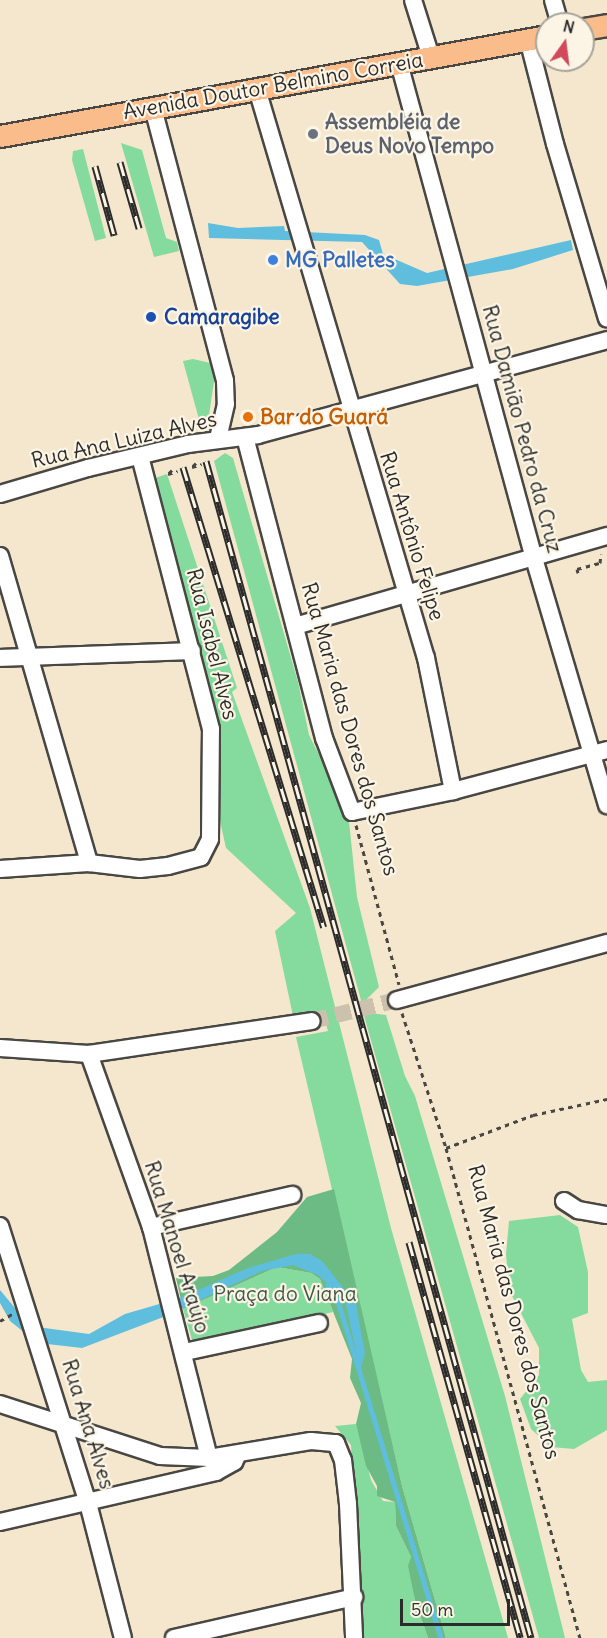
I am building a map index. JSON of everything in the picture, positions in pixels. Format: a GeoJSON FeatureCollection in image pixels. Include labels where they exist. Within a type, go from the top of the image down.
{"type":"FeatureCollection","features":[{"type":"Feature","properties":{"kind":"main road","name":"Avenida Doutor Belmino Correia"},"geometry":{"type":"LineString","coordinates":[[0,136],[535,39]]}},
{"type":"Feature","properties":{"kind":"street"},"geometry":{"type":"LineString","coordinates":[[413,0],[431,57]]}},
{"type":"Feature","properties":{"kind":"street","name":"Rua Damião Pedro da Cruz"},"geometry":{"type":"LineString","coordinates":[[399,63],[533,555],[601,751],[607,805]]}},
{"type":"Feature","properties":{"kind":"street"},"geometry":{"type":"LineString","coordinates":[[545,72],[579,232],[607,318]]}},
{"type":"Feature","properties":{"kind":"street","name":"Rua Antônio Felipe"},"geometry":{"type":"LineString","coordinates":[[257,89],[433,688],[453,791]]}},
{"type":"Feature","properties":{"kind":"street"},"geometry":{"type":"LineString","coordinates":[[153,108],[219,350],[226,405],[218,439]]}},
{"type":"Feature","properties":{"kind":"street","name":"Rua Ana Luiza Alves"},"geometry":{"type":"LineString","coordinates":[[0,494],[140,456],[218,439],[245,437],[351,411],[607,340]]}},
{"type":"Feature","properties":{"kind":"street","name":"Rua Maria das Dores dos Santos"},"geometry":{"type":"LineString","coordinates":[[245,437],[324,738],[352,812]]}},
{"type":"Feature","properties":{"kind":"street","name":"Rua Isabel Alves"},"geometry":{"type":"LineString","coordinates":[[0,868],[88,863],[140,869],[168,866],[201,857],[207,849],[212,828],[212,729],[140,456]]}},
{"type":"Feature","properties":{"kind":"street"},"geometry":{"type":"LineString","coordinates":[[295,626],[533,555],[605,537]]}},
{"type":"Feature","properties":{"kind":"street"},"geometry":{"type":"LineString","coordinates":[[0,556],[27,657],[88,863]]}},
{"type":"Feature","properties":{"kind":"street"},"geometry":{"type":"LineString","coordinates":[[0,658],[192,651]]}},
{"type":"Feature","properties":{"kind":"street"},"geometry":{"type":"LineString","coordinates":[[352,812],[453,791],[601,751]]}},
{"type":"Feature","properties":{"kind":"street"},"geometry":{"type":"LineString","coordinates":[[400,1000],[607,944]]}},
{"type":"Feature","properties":{"kind":"street"},"geometry":{"type":"LineString","coordinates":[[0,1048],[89,1054],[312,1021]]}},
{"type":"Feature","properties":{"kind":"street","name":"Rua Manoel Araújo"},"geometry":{"type":"LineString","coordinates":[[89,1054],[151,1227],[185,1352],[209,1458]]}},
{"type":"Feature","properties":{"kind":"street"},"geometry":{"type":"LineString","coordinates":[[151,1227],[292,1195]]}},
{"type":"Feature","properties":{"kind":"street"},"geometry":{"type":"LineString","coordinates":[[564,1201],[578,1210],[607,1215]]}},
{"type":"Feature","properties":{"kind":"street","name":"Rua Ana Alves"},"geometry":{"type":"LineString","coordinates":[[0,1226],[44,1355],[88,1503],[123,1638]]}},
{"type":"Feature","properties":{"kind":"street"},"geometry":{"type":"LineString","coordinates":[[185,1352],[319,1323]]}},
{"type":"Feature","properties":{"kind":"street"},"geometry":{"type":"LineString","coordinates":[[0,1404],[160,1456],[209,1458],[311,1441],[336,1443],[343,1460],[354,1598],[354,1638]]}},
{"type":"Feature","properties":{"kind":"street"},"geometry":{"type":"LineString","coordinates":[[0,1522],[216,1472],[234,1462],[238,1454]]}},
{"type":"Feature","properties":{"kind":"street"},"geometry":{"type":"LineString","coordinates":[[174,1638],[354,1598]]}},
{"type":"Feature","properties":{"kind":"path"},"geometry":{"type":"LineString","coordinates":[[196,463],[192,467],[202,464]]}},
{"type":"Feature","properties":{"kind":"path"},"geometry":{"type":"LineString","coordinates":[[172,470],[168,474],[178,471]]}},
{"type":"Feature","properties":{"kind":"path"},"geometry":{"type":"LineString","coordinates":[[578,573],[577,568],[600,563],[605,537]]}},
{"type":"Feature","properties":{"kind":"path","name":"Rua Maria das Dores dos Santos"},"geometry":{"type":"LineString","coordinates":[[352,812],[400,1000],[446,1148],[580,1638]]}},
{"type":"Feature","properties":{"kind":"path"},"geometry":{"type":"LineString","coordinates":[[446,1148],[533,1115],[607,1100]]}},
{"type":"Feature","properties":{"kind":"green space"},"geometry":{"type":"Polygon","coordinates":[[[121,143],[142,150],[166,238],[177,242],[179,251],[154,257],[121,143]]]}},
{"type":"Feature","properties":{"kind":"green space"},"geometry":{"type":"Polygon","coordinates":[[[83,149],[106,238],[95,241],[72,160],[73,151],[83,149]]]}},
{"type":"Feature","properties":{"kind":"green space"},"geometry":{"type":"Polygon","coordinates":[[[193,359],[210,363],[215,375],[209,415],[200,423],[183,361],[193,359]]]}},
{"type":"Feature","properties":{"kind":"green space"},"geometry":{"type":"Polygon","coordinates":[[[225,453],[233,458],[298,682],[309,735],[348,812],[357,897],[379,987],[362,1004],[214,461],[225,453]]]}},
{"type":"Feature","properties":{"kind":"green space"},"geometry":{"type":"Polygon","coordinates":[[[167,474],[237,688],[232,692],[310,908],[391,1228],[508,1638],[446,1638],[402,1486],[296,1037],[328,1031],[322,1012],[293,1016],[275,931],[296,913],[226,848],[218,812],[219,719],[155,478],[167,474]]]}},
{"type":"Feature","properties":{"kind":"green space"},"geometry":{"type":"Polygon","coordinates":[[[363,1012],[386,1015],[405,1076],[415,1096],[505,1396],[565,1638],[539,1638],[363,1012]]]}},
{"type":"Feature","properties":{"kind":"green space"},"geometry":{"type":"Polygon","coordinates":[[[334,1189],[402,1486],[446,1638],[428,1638],[415,1600],[408,1566],[411,1557],[396,1526],[395,1502],[377,1496],[377,1486],[366,1466],[356,1424],[361,1403],[350,1378],[352,1359],[320,1279],[311,1273],[277,1267],[183,1309],[176,1278],[213,1276],[229,1270],[277,1232],[307,1197],[334,1189]]]}},
{"type":"Feature","properties":{"kind":"green space"},"geometry":{"type":"Polygon","coordinates":[[[560,1215],[578,1227],[588,1272],[588,1313],[572,1319],[581,1370],[588,1382],[607,1380],[607,1430],[574,1449],[551,1447],[531,1429],[520,1399],[539,1375],[539,1348],[509,1290],[506,1254],[509,1221],[560,1215]]]}},
{"type":"Feature","properties":{"kind":"green space","name":"Praça do Viana"},"geometry":{"type":"Polygon","coordinates":[[[277,1267],[311,1273],[320,1279],[333,1312],[193,1343],[183,1309],[277,1267]]]}},
{"type":"Feature","properties":{"kind":"green space"},"geometry":{"type":"Polygon","coordinates":[[[356,1424],[371,1480],[383,1501],[395,1502],[396,1526],[411,1557],[415,1600],[428,1638],[362,1638],[351,1445],[335,1426],[356,1424]]]}},
{"type":"Feature","properties":{"kind":"water"},"geometry":{"type":"Polygon","coordinates":[[[208,223],[238,228],[284,226],[285,231],[365,235],[379,240],[383,254],[427,273],[571,240],[573,250],[513,269],[417,286],[400,284],[362,242],[209,238],[208,223]]]}},
{"type":"Feature","properties":{"kind":"water"},"geometry":{"type":"Polygon","coordinates":[[[296,1254],[310,1254],[322,1261],[356,1304],[365,1354],[360,1370],[345,1300],[318,1275],[293,1265],[262,1271],[166,1316],[82,1348],[47,1344],[25,1333],[10,1321],[0,1303],[0,1290],[30,1326],[89,1334],[125,1314],[180,1298],[248,1268],[296,1254]]]}},
{"type":"Feature","properties":{"kind":"waterway"},"geometry":{"type":"LineString","coordinates":[[328,1285],[338,1301],[441,1638]]}},
{"type":"Feature","properties":{"kind":"tunnel"},"geometry":{"type":"LineString","coordinates":[[312,1021],[397,1000]]}},
{"type":"Feature","properties":{"kind":"railway"},"geometry":{"type":"LineString","coordinates":[[120,162],[139,228]]}},
{"type":"Feature","properties":{"kind":"railway"},"geometry":{"type":"LineString","coordinates":[[95,166],[114,235]]}},
{"type":"Feature","properties":{"kind":"railway"},"geometry":{"type":"LineString","coordinates":[[206,461],[531,1638]]}},
{"type":"Feature","properties":{"kind":"railway"},"geometry":{"type":"LineString","coordinates":[[183,467],[324,927]]}},
{"type":"Feature","properties":{"kind":"railway"},"geometry":{"type":"LineString","coordinates":[[409,1242],[520,1638]]}},
{"type":"Feature","properties":{"kind":"place","name":"Assembléia de Deus Novo Tempo"},"geometry":{"type":"Point","coordinates":[313,134]}},
{"type":"Feature","properties":{"kind":"place","name":"MG Palletes"},"geometry":{"type":"Point","coordinates":[273,260]}},
{"type":"Feature","properties":{"kind":"place","name":"Camaragibe"},"geometry":{"type":"Point","coordinates":[151,317]}},
{"type":"Feature","properties":{"kind":"place","name":"Bar do Guará"},"geometry":{"type":"Point","coordinates":[248,417]}}]}
